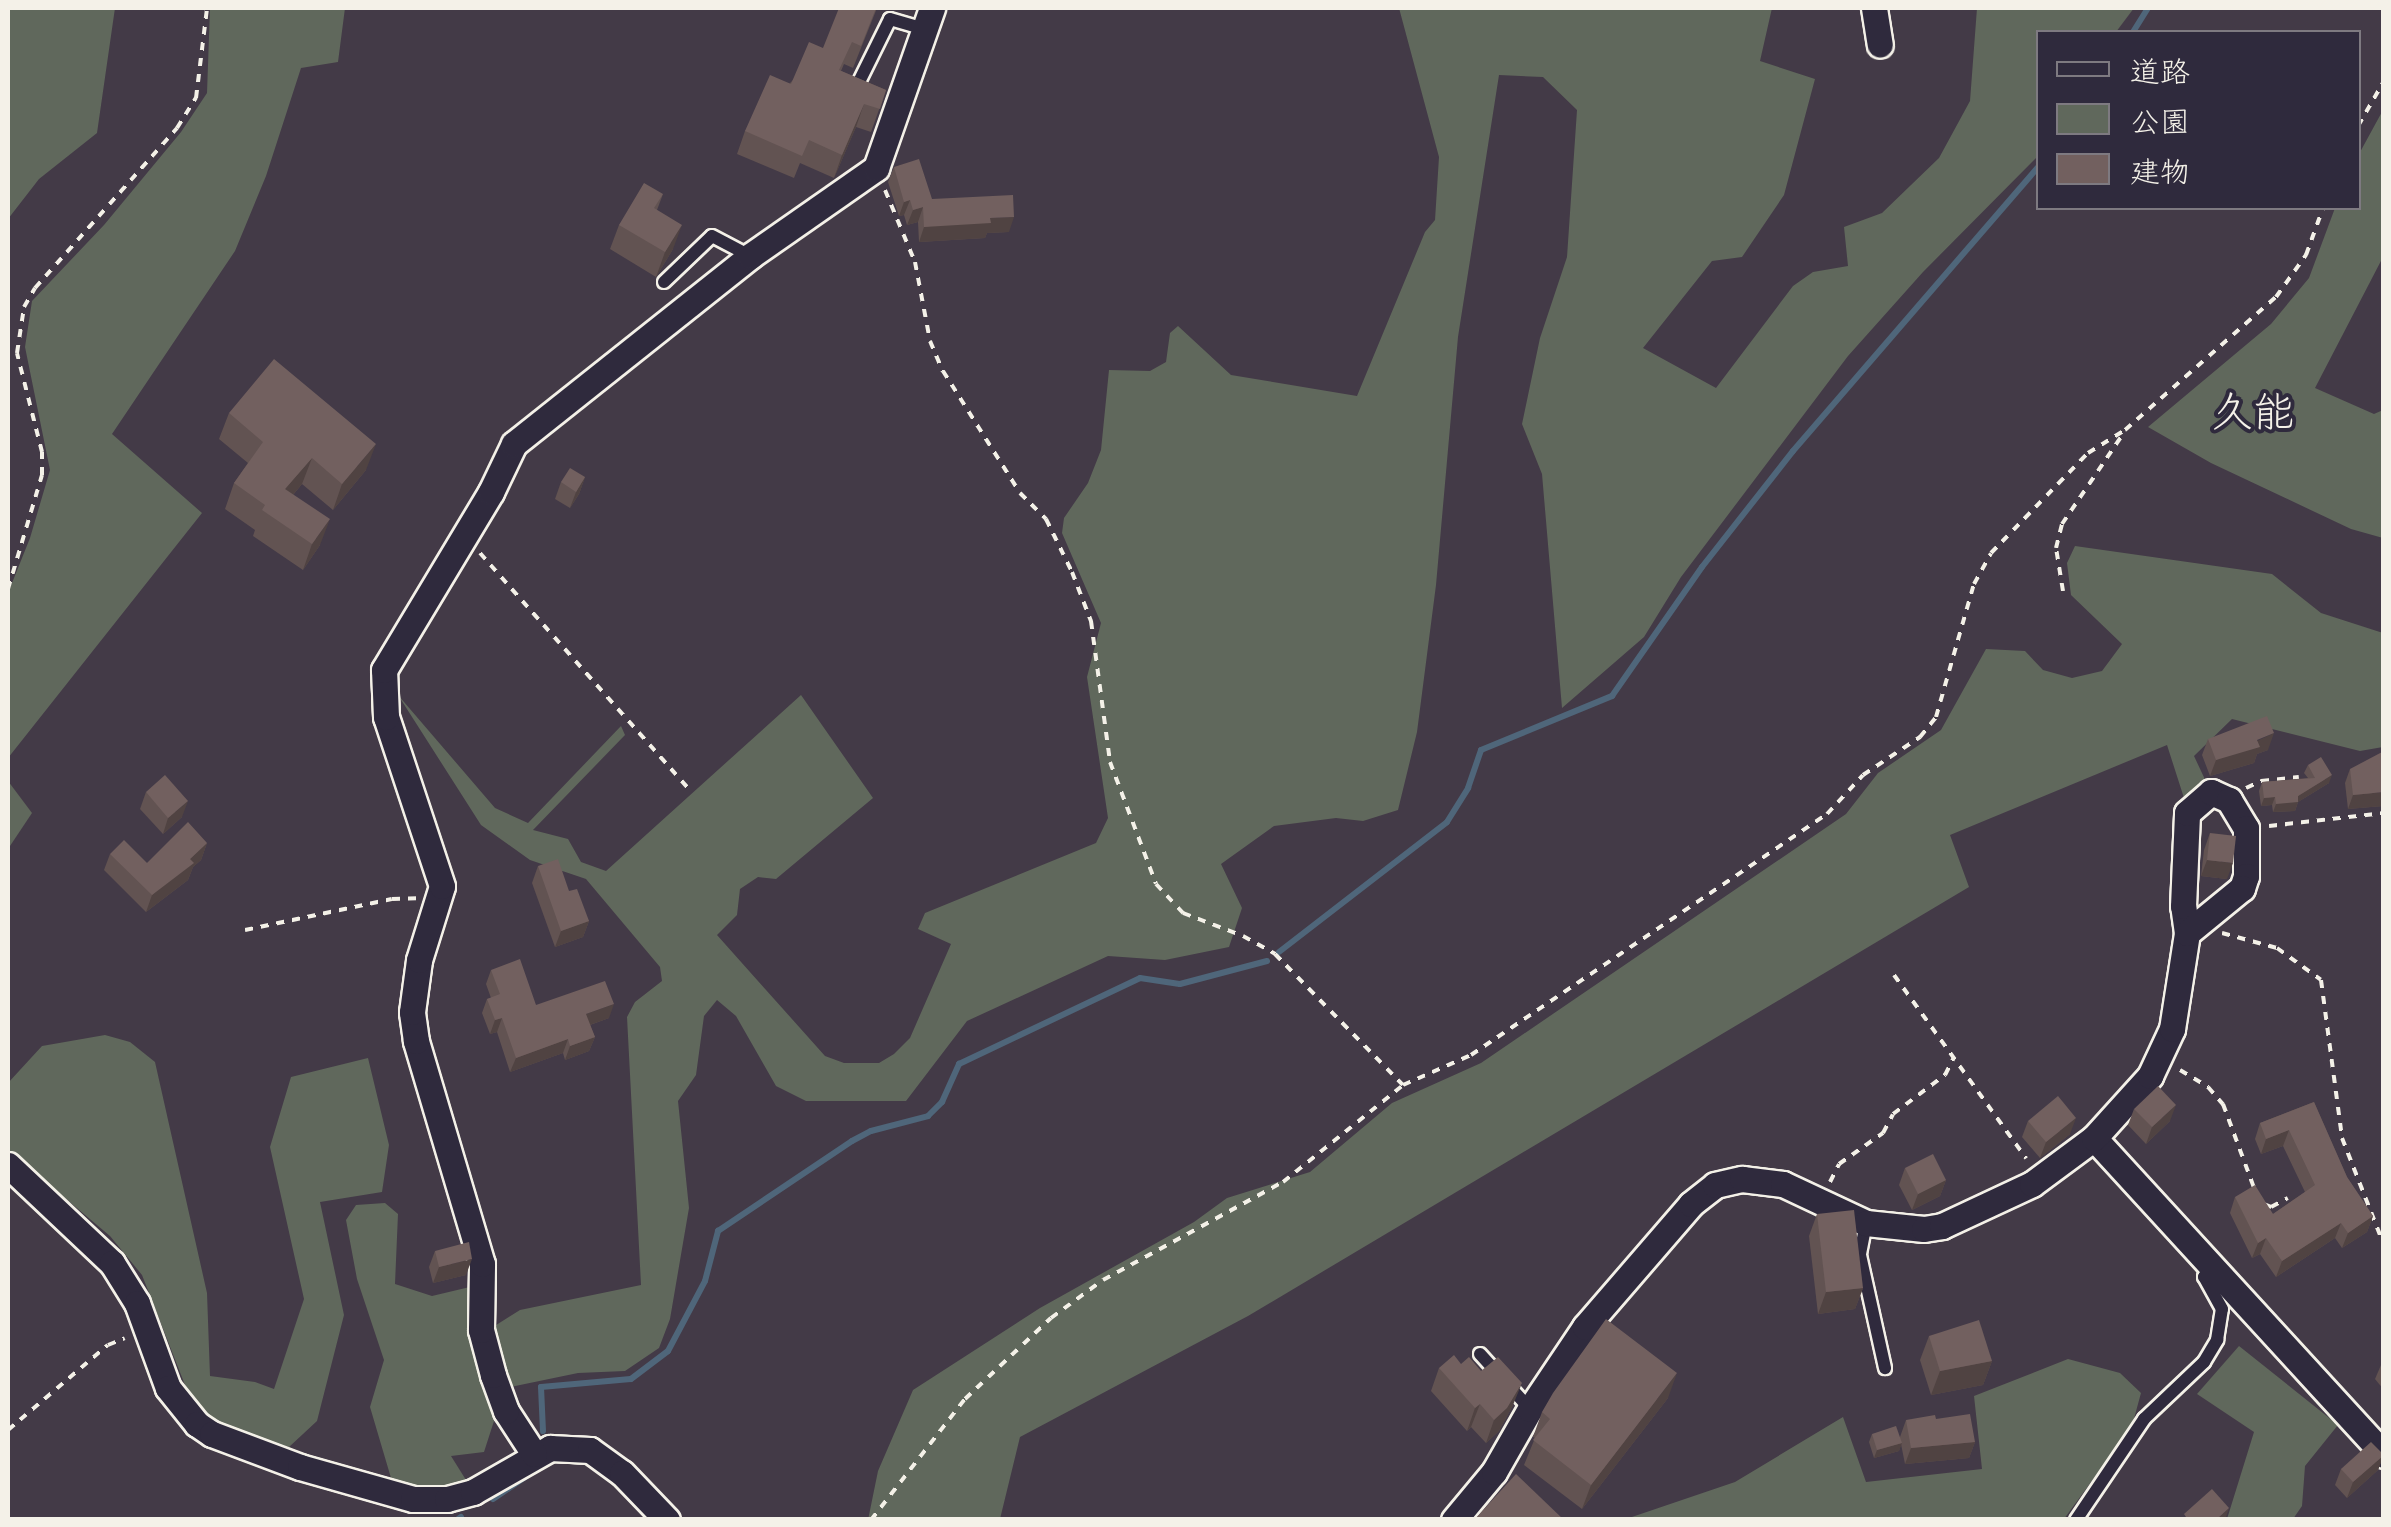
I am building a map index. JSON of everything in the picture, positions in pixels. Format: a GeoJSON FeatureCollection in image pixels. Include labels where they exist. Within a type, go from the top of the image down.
{"type":"FeatureCollection","features":[{"type":"Feature","properties":{"kind":"street"},"geometry":{"type":"LineString","coordinates":[[1874,8],[1880,45]]}},
{"type":"Feature","properties":{"kind":"street"},"geometry":{"type":"LineString","coordinates":[[534,1454],[506,1411],[494,1374],[482,1330],[482,1264],[416,1040],[412,1012],[418,960],[442,886],[386,716],[383,684],[394,649],[514,444],[750,256],[876,168],[928,18]]}},
{"type":"Feature","properties":{"kind":"street"},"geometry":{"type":"LineString","coordinates":[[1454,1520],[1494,1472],[1530,1409],[1586,1327],[1691,1204],[1715,1186],[1742,1179],[1783,1184],[1866,1223],[1892,1229],[1942,1226],[2041,1178],[2094,1138],[2150,1076],[2172,1030],[2188,933],[2183,906],[2187,813],[2210,792],[2233,805],[2246,828],[2242,888],[2188,933]]}},
{"type":"Feature","properties":{"kind":"street"},"geometry":{"type":"LineString","coordinates":[[2094,1138],[2384,1455]]}},
{"type":"Feature","properties":{"kind":"street"},"geometry":{"type":"LineString","coordinates":[[8,1165],[112,1263],[138,1304],[168,1388],[197,1424],[236,1446],[413,1499],[446,1499],[473,1492],[534,1454],[570,1448],[603,1456],[667,1520]]}},
{"type":"Feature","properties":{"kind":"lane"},"geometry":{"type":"LineString","coordinates":[[853,94],[890,19],[928,18]]}},
{"type":"Feature","properties":{"kind":"lane"},"geometry":{"type":"LineString","coordinates":[[664,282],[712,236],[750,256]]}},
{"type":"Feature","properties":{"kind":"lane"},"geometry":{"type":"LineString","coordinates":[[1866,1223],[1860,1255],[1885,1368]]}},
{"type":"Feature","properties":{"kind":"lane"},"geometry":{"type":"LineString","coordinates":[[2076,1520],[2144,1419],[2204,1362],[2217,1340],[2222,1309],[2204,1278],[2212,1264]]}},
{"type":"Feature","properties":{"kind":"lane"},"geometry":{"type":"LineString","coordinates":[[1480,1354],[1530,1409]]}},
{"type":"Feature","properties":{"kind":"path"},"geometry":{"type":"LineString","coordinates":[[8,588],[42,475],[42,452],[17,352],[24,307],[35,288],[177,128],[196,98],[207,8]]}},
{"type":"Feature","properties":{"kind":"path"},"geometry":{"type":"LineString","coordinates":[[2361,121],[2384,81]]}},
{"type":"Feature","properties":{"kind":"path"},"geometry":{"type":"LineString","coordinates":[[876,168],[915,262],[930,340],[943,371],[1020,493],[1046,519],[1072,572],[1091,621],[1110,762],[1156,884],[1183,912],[1229,929],[1274,954],[1404,1085]]}},
{"type":"Feature","properties":{"kind":"path"},"geometry":{"type":"LineString","coordinates":[[871,1520],[965,1399],[1051,1318],[1103,1280],[1283,1182],[1404,1085],[1471,1055],[1827,814],[1862,775],[1920,738],[1936,717],[1974,584],[1991,554],[2088,453],[2125,430],[2276,297],[2306,255],[2323,210]]}},
{"type":"Feature","properties":{"kind":"path"},"geometry":{"type":"LineString","coordinates":[[2063,590],[2056,548],[2062,524],[2125,430]]}},
{"type":"Feature","properties":{"kind":"path"},"geometry":{"type":"LineString","coordinates":[[464,534],[688,789]]}},
{"type":"Feature","properties":{"kind":"path"},"geometry":{"type":"LineString","coordinates":[[2233,805],[2246,788],[2261,781],[2300,778]]}},
{"type":"Feature","properties":{"kind":"path"},"geometry":{"type":"LineString","coordinates":[[2246,828],[2384,813]]}},
{"type":"Feature","properties":{"kind":"path"},"geometry":{"type":"LineString","coordinates":[[245,930],[392,899],[441,898]]}},
{"type":"Feature","properties":{"kind":"path"},"geometry":{"type":"LineString","coordinates":[[2188,933],[2221,932],[2277,948],[2321,980],[2342,1138],[2384,1245]]}},
{"type":"Feature","properties":{"kind":"path"},"geometry":{"type":"LineString","coordinates":[[1894,974],[2041,1178]]}},
{"type":"Feature","properties":{"kind":"path"},"geometry":{"type":"LineString","coordinates":[[1824,1204],[1839,1164],[1883,1133],[1893,1114],[1945,1075],[1954,1058]]}},
{"type":"Feature","properties":{"kind":"path"},"geometry":{"type":"LineString","coordinates":[[2158,1059],[2208,1086],[2223,1104],[2258,1201],[2271,1207],[2288,1198]]}},
{"type":"Feature","properties":{"kind":"path"},"geometry":{"type":"LineString","coordinates":[[8,1430],[108,1345],[147,1328]]}},
{"type":"Feature","properties":{"kind":"green space"},"geometry":{"type":"Polygon","coordinates":[[[8,8],[115,8],[97,133],[39,179],[8,219],[8,8]]]}},
{"type":"Feature","properties":{"kind":"green space"},"geometry":{"type":"Polygon","coordinates":[[[210,8],[345,8],[338,62],[301,68],[266,176],[235,251],[112,434],[202,513],[8,758],[8,593],[30,538],[50,470],[25,347],[32,301],[104,225],[181,132],[207,93],[210,8]]]}},
{"type":"Feature","properties":{"kind":"green space"},"geometry":{"type":"Polygon","coordinates":[[[1399,8],[1772,8],[1760,61],[1815,79],[1784,195],[1742,257],[1712,261],[1643,348],[1716,388],[1793,286],[1813,272],[1848,266],[1844,227],[1882,213],[1939,158],[1970,101],[1977,8],[2134,8],[2118,30],[2036,30],[2036,158],[1923,272],[1848,356],[1681,577],[1644,637],[1562,708],[1542,474],[1522,424],[1540,338],[1567,257],[1577,110],[1543,77],[1499,75],[1458,337],[1436,585],[1417,732],[1398,810],[1363,821],[1336,818],[1274,826],[1221,864],[1242,908],[1229,947],[1165,960],[1108,956],[967,1021],[906,1101],[806,1101],[776,1086],[736,1016],[717,1000],[704,1016],[696,1075],[678,1101],[689,1208],[670,1319],[659,1348],[625,1371],[578,1373],[505,1388],[493,1327],[520,1310],[641,1285],[627,1017],[635,1002],[662,981],[660,967],[586,879],[530,860],[481,825],[398,695],[495,808],[528,823],[621,726],[625,735],[533,830],[568,839],[581,862],[606,871],[801,695],[873,798],[776,879],[758,877],[740,889],[737,915],[717,935],[825,1056],[844,1063],[879,1063],[910,1038],[951,944],[918,929],[925,913],[1096,843],[1108,818],[1087,677],[1101,623],[1062,533],[1064,518],[1088,483],[1101,450],[1109,370],[1150,371],[1166,362],[1170,333],[1178,326],[1231,375],[1357,396],[1425,232],[1435,220],[1439,157],[1399,8]]]}},
{"type":"Feature","properties":{"kind":"green space"},"geometry":{"type":"Polygon","coordinates":[[[2383,110],[2383,257],[2315,388],[2374,414],[2383,410],[2383,538],[2351,529],[2211,463],[2148,427],[2271,324],[2309,278],[2334,210],[2361,210],[2361,150],[2383,110]]]}},
{"type":"Feature","properties":{"kind":"green space"},"geometry":{"type":"Polygon","coordinates":[[[2075,546],[2272,574],[2321,613],[2383,633],[2383,747],[2360,751],[2232,719],[2194,756],[2209,788],[2184,798],[2167,745],[1950,835],[1969,887],[1248,1316],[1020,1437],[1000,1519],[868,1520],[878,1471],[913,1390],[1040,1308],[1194,1222],[1227,1198],[1310,1172],[1392,1103],[1481,1063],[1846,814],[1878,773],[1941,730],[1986,649],[2025,651],[2043,670],[2072,678],[2102,671],[2122,644],[2071,595],[2067,563],[2075,546]]]}},
{"type":"Feature","properties":{"kind":"green space"},"geometry":{"type":"Polygon","coordinates":[[[8,781],[32,813],[8,849],[8,781]]]}},
{"type":"Feature","properties":{"kind":"green space"},"geometry":{"type":"Polygon","coordinates":[[[105,1035],[130,1042],[155,1062],[207,1293],[210,1376],[255,1382],[274,1389],[304,1299],[270,1147],[291,1077],[368,1058],[389,1145],[382,1192],[320,1202],[344,1315],[317,1421],[289,1447],[243,1435],[212,1420],[185,1385],[142,1275],[110,1236],[8,1150],[8,1083],[42,1046],[105,1035]]]}},
{"type":"Feature","properties":{"kind":"green space"},"geometry":{"type":"Polygon","coordinates":[[[385,1203],[398,1214],[395,1284],[432,1296],[474,1286],[475,1338],[494,1421],[484,1452],[451,1456],[466,1480],[440,1488],[419,1490],[391,1478],[370,1407],[384,1360],[357,1279],[346,1220],[356,1205],[385,1203]]]}},
{"type":"Feature","properties":{"kind":"green space"},"geometry":{"type":"Polygon","coordinates":[[[2239,1346],[2338,1425],[2305,1466],[2302,1506],[2293,1519],[2227,1519],[2254,1432],[2197,1394],[2239,1346]]]}},
{"type":"Feature","properties":{"kind":"green space"},"geometry":{"type":"Polygon","coordinates":[[[2068,1359],[2120,1373],[2141,1393],[2132,1426],[2064,1519],[1626,1519],[1735,1482],[1843,1417],[1866,1482],[1982,1469],[1974,1396],[2068,1359]]]}},
{"type":"Feature","properties":{"kind":"building"},"geometry":{"type":"Polygon","coordinates":[[[839,8],[876,8],[861,46],[852,42],[839,70],[886,90],[880,109],[864,104],[842,155],[809,140],[802,156],[745,131],[770,75],[791,84],[809,42],[823,48],[839,8]]]}},
{"type":"Feature","properties":{"kind":"building"},"geometry":{"type":"Polygon","coordinates":[[[919,159],[932,199],[1013,195],[1014,217],[990,218],[991,223],[924,227],[923,207],[913,210],[910,200],[904,202],[894,167],[919,159]]]}},
{"type":"Feature","properties":{"kind":"building"},"geometry":{"type":"Polygon","coordinates":[[[644,183],[663,194],[654,208],[682,225],[665,252],[619,225],[644,183]]]}},
{"type":"Feature","properties":{"kind":"building"},"geometry":{"type":"Polygon","coordinates":[[[274,359],[376,444],[342,484],[312,458],[285,489],[330,519],[312,544],[262,510],[265,505],[234,483],[263,442],[229,413],[274,359]]]}},
{"type":"Feature","properties":{"kind":"building"},"geometry":{"type":"Polygon","coordinates":[[[570,468],[585,477],[576,492],[561,482],[570,468]]]}},
{"type":"Feature","properties":{"kind":"building"},"geometry":{"type":"Polygon","coordinates":[[[2267,716],[2274,733],[2257,740],[2260,747],[2216,760],[2208,739],[2267,716]]]}},
{"type":"Feature","properties":{"kind":"building"},"geometry":{"type":"Polygon","coordinates":[[[2384,751],[2384,792],[2353,795],[2350,769],[2384,751]]]}},
{"type":"Feature","properties":{"kind":"building"},"geometry":{"type":"Polygon","coordinates":[[[2321,757],[2332,775],[2298,796],[2298,802],[2276,804],[2275,797],[2264,798],[2262,782],[2315,778],[2308,765],[2321,757]]]}},
{"type":"Feature","properties":{"kind":"building"},"geometry":{"type":"Polygon","coordinates":[[[165,775],[188,801],[168,818],[146,792],[165,775]]]}},
{"type":"Feature","properties":{"kind":"building"},"geometry":{"type":"Polygon","coordinates":[[[188,822],[207,843],[190,859],[194,863],[152,895],[110,854],[124,840],[147,863],[188,822]]]}},
{"type":"Feature","properties":{"kind":"building"},"geometry":{"type":"Polygon","coordinates":[[[2210,833],[2236,836],[2233,863],[2207,860],[2210,833]]]}},
{"type":"Feature","properties":{"kind":"building"},"geometry":{"type":"Polygon","coordinates":[[[558,859],[569,891],[577,889],[589,921],[561,931],[538,866],[558,859]]]}},
{"type":"Feature","properties":{"kind":"building"},"geometry":{"type":"Polygon","coordinates":[[[520,959],[536,1005],[605,981],[614,1004],[586,1014],[595,1037],[570,1046],[568,1039],[516,1058],[502,1018],[495,1020],[487,999],[500,994],[491,970],[520,959]]]}},
{"type":"Feature","properties":{"kind":"building"},"geometry":{"type":"Polygon","coordinates":[[[2158,1086],[2176,1105],[2152,1127],[2134,1109],[2158,1086]]]}},
{"type":"Feature","properties":{"kind":"building"},"geometry":{"type":"Polygon","coordinates":[[[2058,1096],[2076,1118],[2046,1142],[2028,1121],[2058,1096]]]}},
{"type":"Feature","properties":{"kind":"building"},"geometry":{"type":"Polygon","coordinates":[[[2314,1102],[2347,1177],[2373,1216],[2348,1233],[2341,1223],[2282,1261],[2266,1238],[2258,1243],[2235,1197],[2255,1185],[2273,1214],[2315,1185],[2289,1130],[2266,1139],[2260,1123],[2314,1102]]]}},
{"type":"Feature","properties":{"kind":"building"},"geometry":{"type":"Polygon","coordinates":[[[1933,1154],[1946,1180],[1918,1194],[1905,1168],[1933,1154]]]}},
{"type":"Feature","properties":{"kind":"building"},"geometry":{"type":"Polygon","coordinates":[[[1854,1210],[1863,1288],[1826,1292],[1817,1214],[1854,1210]]]}},
{"type":"Feature","properties":{"kind":"building"},"geometry":{"type":"Polygon","coordinates":[[[469,1242],[472,1259],[439,1267],[435,1251],[469,1242]]]}},
{"type":"Feature","properties":{"kind":"building"},"geometry":{"type":"Polygon","coordinates":[[[1606,1319],[1677,1373],[1591,1485],[1533,1440],[1550,1419],[1542,1412],[1553,1393],[1606,1319]]]}},
{"type":"Feature","properties":{"kind":"building"},"geometry":{"type":"Polygon","coordinates":[[[1979,1320],[1992,1361],[1940,1371],[1929,1336],[1979,1320]]]}},
{"type":"Feature","properties":{"kind":"building"},"geometry":{"type":"Polygon","coordinates":[[[1454,1355],[1461,1364],[1469,1357],[1481,1371],[1498,1357],[1522,1383],[1507,1408],[1494,1420],[1480,1404],[1475,1408],[1439,1368],[1454,1355]]]}},
{"type":"Feature","properties":{"kind":"building"},"geometry":{"type":"Polygon","coordinates":[[[1970,1414],[1975,1442],[1911,1448],[1906,1420],[1970,1414]]]}},
{"type":"Feature","properties":{"kind":"building"},"geometry":{"type":"Polygon","coordinates":[[[1896,1426],[1902,1443],[1877,1450],[1872,1434],[1896,1426]]]}},
{"type":"Feature","properties":{"kind":"building"},"geometry":{"type":"Polygon","coordinates":[[[2371,1442],[2384,1455],[2353,1482],[2341,1469],[2371,1442]]]}},
{"type":"Feature","properties":{"kind":"building"},"geometry":{"type":"Polygon","coordinates":[[[1516,1474],[1564,1520],[1474,1520],[1516,1474]]]}},
{"type":"Feature","properties":{"kind":"building"},"geometry":{"type":"Polygon","coordinates":[[[2212,1489],[2229,1508],[2216,1520],[2188,1520],[2184,1514],[2212,1489]]]}},
{"type":"Feature","properties":{"kind":"waterway"},"geometry":{"type":"LineString","coordinates":[[2134,30],[2148,8]]}},
{"type":"Feature","properties":{"kind":"waterway"},"geometry":{"type":"LineString","coordinates":[[1279,952],[1447,822],[1468,788],[1481,750],[1612,696],[1702,567],[1793,451],[2036,169]]}},
{"type":"Feature","properties":{"kind":"waterway"},"geometry":{"type":"LineString","coordinates":[[543,1431],[541,1387],[631,1379],[668,1351],[705,1281],[718,1231],[852,1141],[871,1131],[928,1116],[942,1102],[959,1064],[1140,978],[1180,984],[1267,961]]}},
{"type":"Feature","properties":{"kind":"waterway"},"geometry":{"type":"LineString","coordinates":[[493,1499],[537,1469]]}},
{"type":"Feature","properties":{"kind":"waterway"},"geometry":{"type":"LineString","coordinates":[[457,1520],[461,1517]]}},
{"type":"Feature","properties":{"kind":"waterway"},"geometry":{"type":"LineString","coordinates":[[354,1520],[369,1520]]}},
{"type":"Feature","properties":{"kind":"district","name":"久能"},"geometry":{"type":"Point","coordinates":[2253,412]}}]}
